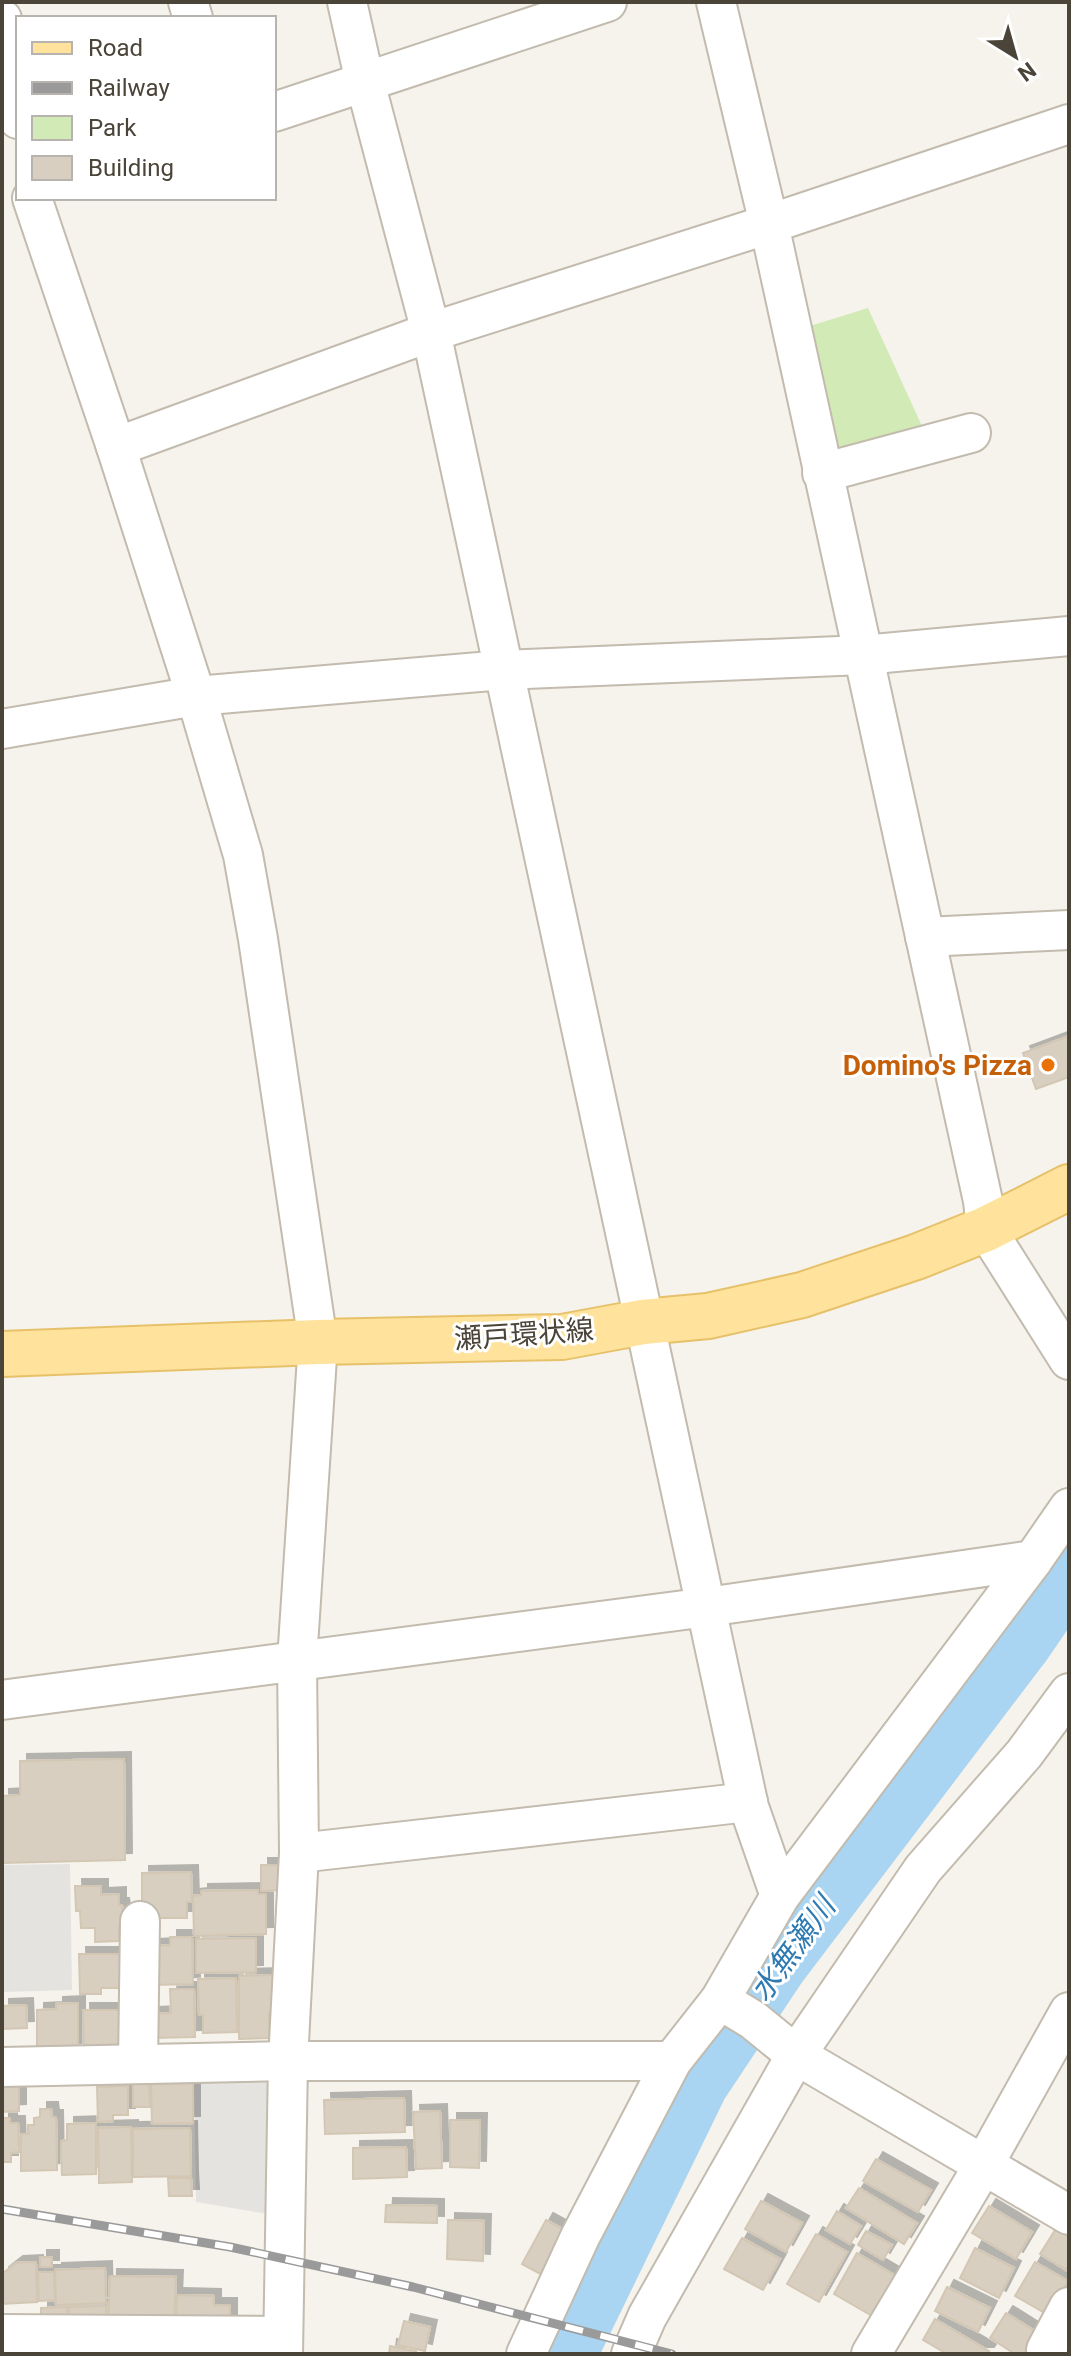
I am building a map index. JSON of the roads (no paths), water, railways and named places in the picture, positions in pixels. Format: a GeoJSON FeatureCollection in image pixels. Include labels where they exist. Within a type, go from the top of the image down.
{"type":"FeatureCollection","features":[{"type":"Feature","properties":{"kind":"main road","name":"瀬戸環状線"},"geometry":{"type":"LineString","coordinates":[[2,1354],[318,1342],[562,1337],[643,1322],[708,1316],[802,1295],[916,1257],[986,1229],[1069,1187]]}},
{"type":"Feature","properties":{"kind":"street"},"geometry":{"type":"LineString","coordinates":[[347,2],[431,332],[748,1802],[780,1896]]}},
{"type":"Feature","properties":{"kind":"street"},"geometry":{"type":"LineString","coordinates":[[276,111],[607,2]]}},
{"type":"Feature","properties":{"kind":"street"},"geometry":{"type":"LineString","coordinates":[[716,2],[769,224],[983,1201],[986,1229],[1069,1360]]}},
{"type":"Feature","properties":{"kind":"street"},"geometry":{"type":"LineString","coordinates":[[2,19],[16,106]]}},
{"type":"Feature","properties":{"kind":"street"},"geometry":{"type":"LineString","coordinates":[[116,447],[431,332],[1069,124]]}},
{"type":"Feature","properties":{"kind":"street"},"geometry":{"type":"LineString","coordinates":[[2,2334],[283,2345],[288,2061],[299,1853],[297,1661],[318,1342],[243,855],[196,696],[33,200]]}},
{"type":"Feature","properties":{"kind":"street"},"geometry":{"type":"LineString","coordinates":[[822,473],[971,433]]}},
{"type":"Feature","properties":{"kind":"street"},"geometry":{"type":"LineString","coordinates":[[2,729],[196,696],[503,670],[863,655],[1069,636]]}},
{"type":"Feature","properties":{"kind":"street"},"geometry":{"type":"LineString","coordinates":[[925,937],[1069,930]]}},
{"type":"Feature","properties":{"kind":"street"},"geometry":{"type":"LineString","coordinates":[[526,2354],[580,2237],[672,2061],[720,2000],[780,1896],[1069,1508]]}},
{"type":"Feature","properties":{"kind":"street"},"geometry":{"type":"LineString","coordinates":[[2,1700],[707,1607],[1033,1560]]}},
{"type":"Feature","properties":{"kind":"street"},"geometry":{"type":"LineString","coordinates":[[631,2354],[647,2317],[796,2055],[923,1869],[1024,1754],[1069,1693]]}},
{"type":"Feature","properties":{"kind":"street"},"geometry":{"type":"LineString","coordinates":[[299,1853],[748,1802]]}},
{"type":"Feature","properties":{"kind":"street"},"geometry":{"type":"LineString","coordinates":[[138,2064],[140,1921]]}},
{"type":"Feature","properties":{"kind":"street"},"geometry":{"type":"LineString","coordinates":[[720,2000],[753,2020],[796,2055],[1069,2215]]}},
{"type":"Feature","properties":{"kind":"street"},"geometry":{"type":"LineString","coordinates":[[871,2354],[983,2166],[1069,2012]]}},
{"type":"Feature","properties":{"kind":"street"},"geometry":{"type":"LineString","coordinates":[[2,2067],[288,2061],[672,2061]]}},
{"type":"Feature","properties":{"kind":"street"},"geometry":{"type":"LineString","coordinates":[[1046,2350],[1069,2307]]}},
{"type":"Feature","properties":{"kind":"waterway","name":"水無瀬川"},"geometry":{"type":"LineString","coordinates":[[568,2354],[699,2085],[778,1966],[1024,1642],[1069,1576]]}},
{"type":"Feature","properties":{"kind":"railway"},"geometry":{"type":"LineString","coordinates":[[2,2209],[230,2247],[413,2287],[672,2354]]}},
{"type":"Feature","properties":{"kind":"place","name":"Domino's Pizza"},"geometry":{"type":"Point","coordinates":[1048,1065]}}]}
